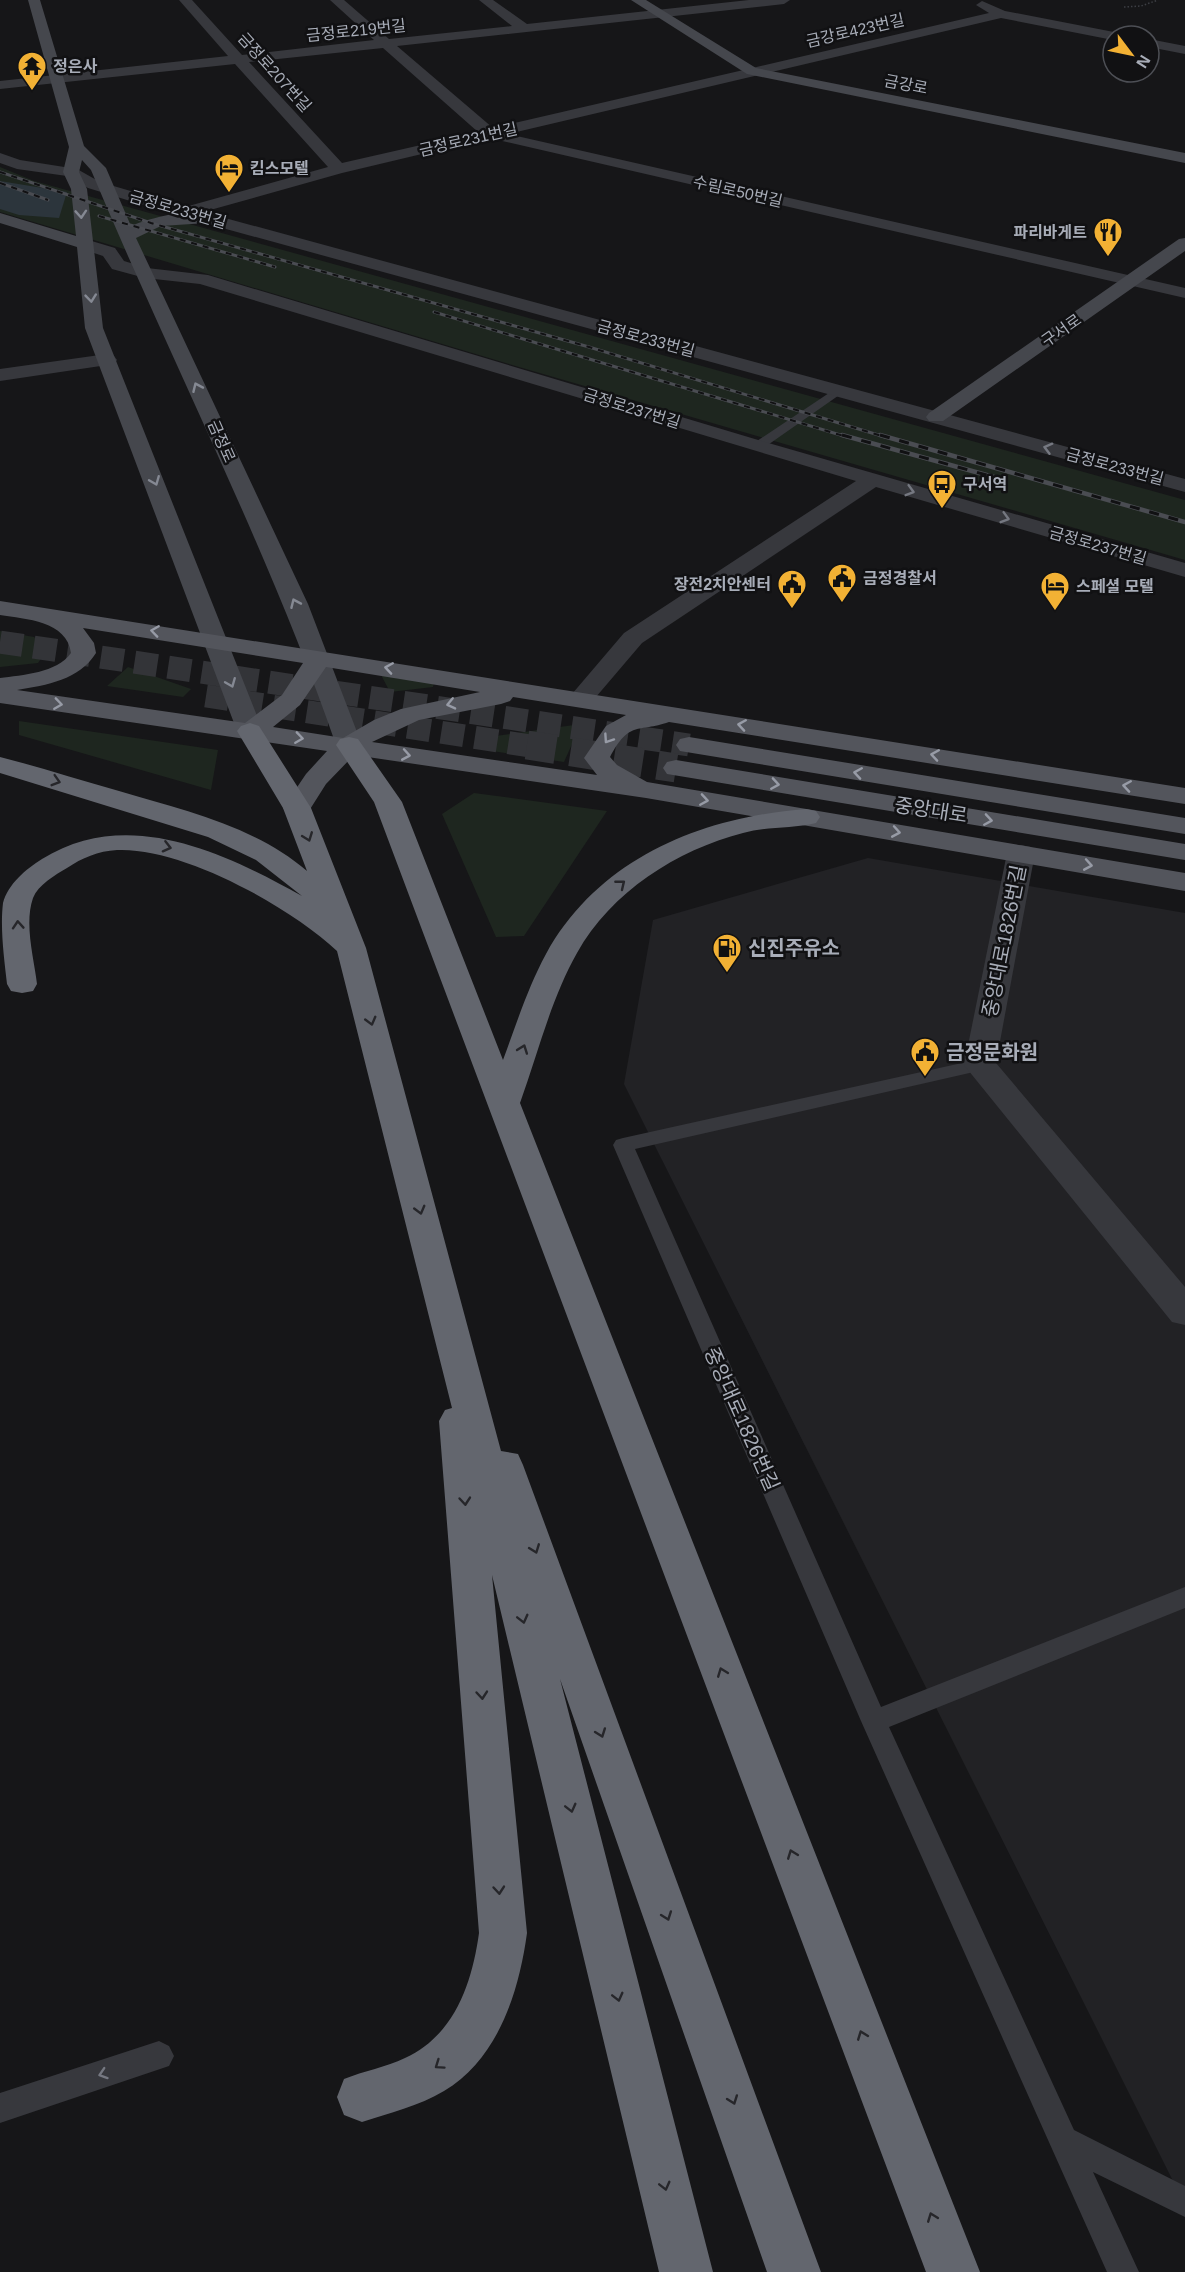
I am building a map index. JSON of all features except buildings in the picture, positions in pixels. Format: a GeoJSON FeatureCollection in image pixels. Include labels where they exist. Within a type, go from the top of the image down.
{"type":"FeatureCollection","features":[{"type":"Feature","properties":{"kind":"highway"},"geometry":{"type":"LineString","coordinates":[[250,731],[297,808],[351,948],[448,1317],[686,2272]]}},
{"type":"Feature","properties":{"kind":"highway"},"geometry":{"type":"LineString","coordinates":[[348,745],[388,802],[953,2272]]}},
{"type":"Feature","properties":{"kind":"highway"},"geometry":{"type":"LineString","coordinates":[[0,765],[189,821],[257,847],[276,859],[310,888],[329,909],[351,948]]}},
{"type":"Feature","properties":{"kind":"highway"},"geometry":{"type":"LineString","coordinates":[[503,1104],[557,962],[582,922],[603,899],[651,863],[704,836],[755,822],[806,817]]}},
{"type":"Feature","properties":{"kind":"highway"},"geometry":{"type":"LineString","coordinates":[[22,984],[16,906],[26,886],[66,856],[89,847],[114,842],[143,842],[172,848],[236,874],[279,894],[310,914],[351,948]]}},
{"type":"Feature","properties":{"kind":"highway"},"geometry":{"type":"LineString","coordinates":[[362,2097],[426,2074],[453,2055],[472,2031],[488,2001],[500,1966],[502,1944],[448,1317]]}},
{"type":"Feature","properties":{"kind":"highway"},"geometry":{"type":"LineString","coordinates":[[448,1317],[545,1577],[794,2272]]}},
{"type":"Feature","properties":{"kind":"main road","name":"금정로"},"geometry":{"type":"LineString","coordinates":[[34,0],[77,147],[98,168],[131,246],[318,657],[348,745]]}},
{"type":"Feature","properties":{"kind":"main road","name":"금강로"},"geometry":{"type":"LineString","coordinates":[[637,0],[752,71],[1185,158]]}},
{"type":"Feature","properties":{"kind":"main road","name":"금정로"},"geometry":{"type":"LineString","coordinates":[[71,172],[77,147]]}},
{"type":"Feature","properties":{"kind":"main road"},"geometry":{"type":"LineString","coordinates":[[71,172],[80,189],[94,328],[191,573],[213,640],[250,731]]}},
{"type":"Feature","properties":{"kind":"main road"},"geometry":{"type":"LineString","coordinates":[[131,246],[157,220],[181,217],[207,218]]}},
{"type":"Feature","properties":{"kind":"main road"},"geometry":{"type":"LineString","coordinates":[[0,218],[84,242]]}},
{"type":"Feature","properties":{"kind":"main road","name":"구서로"},"geometry":{"type":"LineString","coordinates":[[936,417],[1185,243]]}},
{"type":"Feature","properties":{"kind":"main road"},"geometry":{"type":"LineString","coordinates":[[0,608],[1185,796]]}},
{"type":"Feature","properties":{"kind":"main road"},"geometry":{"type":"LineString","coordinates":[[0,685],[52,675],[70,666],[82,656],[84,649],[80,639],[47,615]]}},
{"type":"Feature","properties":{"kind":"main road"},"geometry":{"type":"LineString","coordinates":[[250,731],[269,720],[304,687],[318,657]]}},
{"type":"Feature","properties":{"kind":"main road"},"geometry":{"type":"LineString","coordinates":[[297,808],[309,786],[326,765],[348,745],[373,728],[406,716],[475,699],[530,691]]}},
{"type":"Feature","properties":{"kind":"main road"},"geometry":{"type":"LineString","coordinates":[[0,695],[646,790],[1185,882]]}},
{"type":"Feature","properties":{"kind":"main road"},"geometry":{"type":"LineString","coordinates":[[646,790],[608,771],[597,758],[610,733],[636,718],[680,716]]}},
{"type":"Feature","properties":{"kind":"main road","name":"중앙대로"},"geometry":{"type":"LineString","coordinates":[[1185,826],[683,757],[1185,852]]}},
{"type":"Feature","properties":{"kind":"street","name":"금정로207번길"},"geometry":{"type":"LineString","coordinates":[[184,0],[338,169]]}},
{"type":"Feature","properties":{"kind":"street","name":"수림로50번길"},"geometry":{"type":"LineString","coordinates":[[336,0],[490,134],[1185,293]]}},
{"type":"Feature","properties":{"kind":"street"},"geometry":{"type":"LineString","coordinates":[[485,0],[524,28]]}},
{"type":"Feature","properties":{"kind":"street","name":"금정로219번길"},"geometry":{"type":"LineString","coordinates":[[0,85],[784,0]]}},
{"type":"Feature","properties":{"kind":"street"},"geometry":{"type":"LineString","coordinates":[[971,0],[1001,14],[1101,33]]}},
{"type":"Feature","properties":{"kind":"street","name":"금강로423번길"},"geometry":{"type":"LineString","coordinates":[[752,71],[1001,14]]}},
{"type":"Feature","properties":{"kind":"street"},"geometry":{"type":"LineString","coordinates":[[1161,45],[1185,50]]}},
{"type":"Feature","properties":{"kind":"street","name":"금정로231번길"},"geometry":{"type":"LineString","coordinates":[[185,212],[338,169],[752,71]]}},
{"type":"Feature","properties":{"kind":"street","name":"금정로233번길"},"geometry":{"type":"LineString","coordinates":[[0,158],[17,164],[71,172],[109,194],[207,218],[834,394],[936,417],[1185,486]]}},
{"type":"Feature","properties":{"kind":"street","name":"금정로237번길"},"geometry":{"type":"LineString","coordinates":[[84,242],[109,252],[118,265],[145,273],[202,279],[872,480],[1185,570]]}},
{"type":"Feature","properties":{"kind":"street"},"geometry":{"type":"LineString","coordinates":[[0,375],[107,360]]}},
{"type":"Feature","properties":{"kind":"street"},"geometry":{"type":"LineString","coordinates":[[581,699],[633,638],[872,480]]}},
{"type":"Feature","properties":{"kind":"street","name":"중앙대로1826번길"},"geometry":{"type":"LineString","coordinates":[[980,1065],[1021,853]]}},
{"type":"Feature","properties":{"kind":"street"},"geometry":{"type":"LineString","coordinates":[[980,1065],[1185,1312]]}},
{"type":"Feature","properties":{"kind":"lane"},"geometry":{"type":"LineString","coordinates":[[758,446],[834,394]]}},
{"type":"Feature","properties":{"kind":"lane","name":"중앙대로1826번길"},"geometry":{"type":"LineString","coordinates":[[874,1720],[623,1145],[980,1065]]}},
{"type":"Feature","properties":{"kind":"lane"},"geometry":{"type":"LineString","coordinates":[[1123,2272],[1060,2139],[874,1720],[1185,1597]]}},
{"type":"Feature","properties":{"kind":"lane"},"geometry":{"type":"LineString","coordinates":[[0,2108],[159,2056]]}},
{"type":"Feature","properties":{"kind":"lane"},"geometry":{"type":"LineString","coordinates":[[1060,2139],[1185,2202]]}},
{"type":"Feature","properties":{"kind":"shaded area"},"geometry":{"type":"Polygon","coordinates":[[[0,167],[34,181],[1185,500],[1185,560],[519,367],[0,212],[0,167]]]}},
{"type":"Feature","properties":{"kind":"shaded area"},"geometry":{"type":"Polygon","coordinates":[[[0,181],[67,192],[59,218],[19,215],[0,209],[0,181]]]}},
{"type":"Feature","properties":{"kind":"shaded area"},"geometry":{"type":"Polygon","coordinates":[[[0,631],[34,637],[47,650],[38,663],[0,667],[0,631]]]}},
{"type":"Feature","properties":{"kind":"shaded area"},"geometry":{"type":"Polygon","coordinates":[[[128,667],[191,689],[183,697],[107,686],[128,667]]]}},
{"type":"Feature","properties":{"kind":"shaded area"},"geometry":{"type":"Polygon","coordinates":[[[380,673],[434,682],[433,687],[390,692],[380,673]]]}},
{"type":"Feature","properties":{"kind":"shaded area"},"geometry":{"type":"Polygon","coordinates":[[[19,721],[218,750],[211,790],[19,735],[19,721]]]}},
{"type":"Feature","properties":{"kind":"shaded area"},"geometry":{"type":"Polygon","coordinates":[[[581,724],[564,762],[479,749],[481,738],[581,724]]]}},
{"type":"Feature","properties":{"kind":"shaded area"},"geometry":{"type":"Polygon","coordinates":[[[474,793],[607,811],[524,936],[496,937],[442,814],[474,793]]]}},
{"type":"Feature","properties":{"kind":"shaded area"},"geometry":{"type":"Polygon","coordinates":[[[868,858],[1185,913],[1185,2205],[624,1084],[653,920],[868,858]]]}},
{"type":"Feature","properties":{"kind":"tunnel"},"geometry":{"type":"LineString","coordinates":[[0,642],[689,745]]}},
{"type":"Feature","properties":{"kind":"tunnel"},"geometry":{"type":"LineString","coordinates":[[206,696],[537,747]]}},
{"type":"Feature","properties":{"kind":"tunnel"},"geometry":{"type":"LineString","coordinates":[[527,745],[676,768]]}},
{"type":"Feature","properties":{"kind":"railway"},"geometry":{"type":"LineString","coordinates":[[0,172],[151,223],[589,347],[885,437]]}},
{"type":"Feature","properties":{"kind":"railway"},"geometry":{"type":"LineString","coordinates":[[0,183],[48,200]]}},
{"type":"Feature","properties":{"kind":"railway"},"geometry":{"type":"LineString","coordinates":[[99,216],[275,267]]}},
{"type":"Feature","properties":{"kind":"railway"},"geometry":{"type":"LineString","coordinates":[[434,312],[847,437]]}},
{"type":"Feature","properties":{"kind":"railway"},"geometry":{"type":"LineString","coordinates":[[842,435],[1001,479]]}},
{"type":"Feature","properties":{"kind":"railway"},"geometry":{"type":"LineString","coordinates":[[880,435],[1185,522]]}},
{"type":"Feature","properties":{"kind":"place","name":"정은사"},"geometry":{"type":"Point","coordinates":[32,92]}},
{"type":"Feature","properties":{"kind":"place","name":"킴스모텔"},"geometry":{"type":"Point","coordinates":[229,194]}},
{"type":"Feature","properties":{"kind":"place","name":"파리바게트"},"geometry":{"type":"Point","coordinates":[1108,258]}},
{"type":"Feature","properties":{"kind":"place","name":"구서역"},"geometry":{"type":"Point","coordinates":[942,510]}},
{"type":"Feature","properties":{"kind":"place","name":"금정경찰서"},"geometry":{"type":"Point","coordinates":[842,604]}},
{"type":"Feature","properties":{"kind":"place","name":"장전2치안센터"},"geometry":{"type":"Point","coordinates":[792,610]}},
{"type":"Feature","properties":{"kind":"place","name":"스페셜 모텔"},"geometry":{"type":"Point","coordinates":[1055,612]}},
{"type":"Feature","properties":{"kind":"place","name":"신진주유소"},"geometry":{"type":"Point","coordinates":[727,974]}},
{"type":"Feature","properties":{"kind":"place","name":"금정문화원"},"geometry":{"type":"Point","coordinates":[925,1078]}}]}
